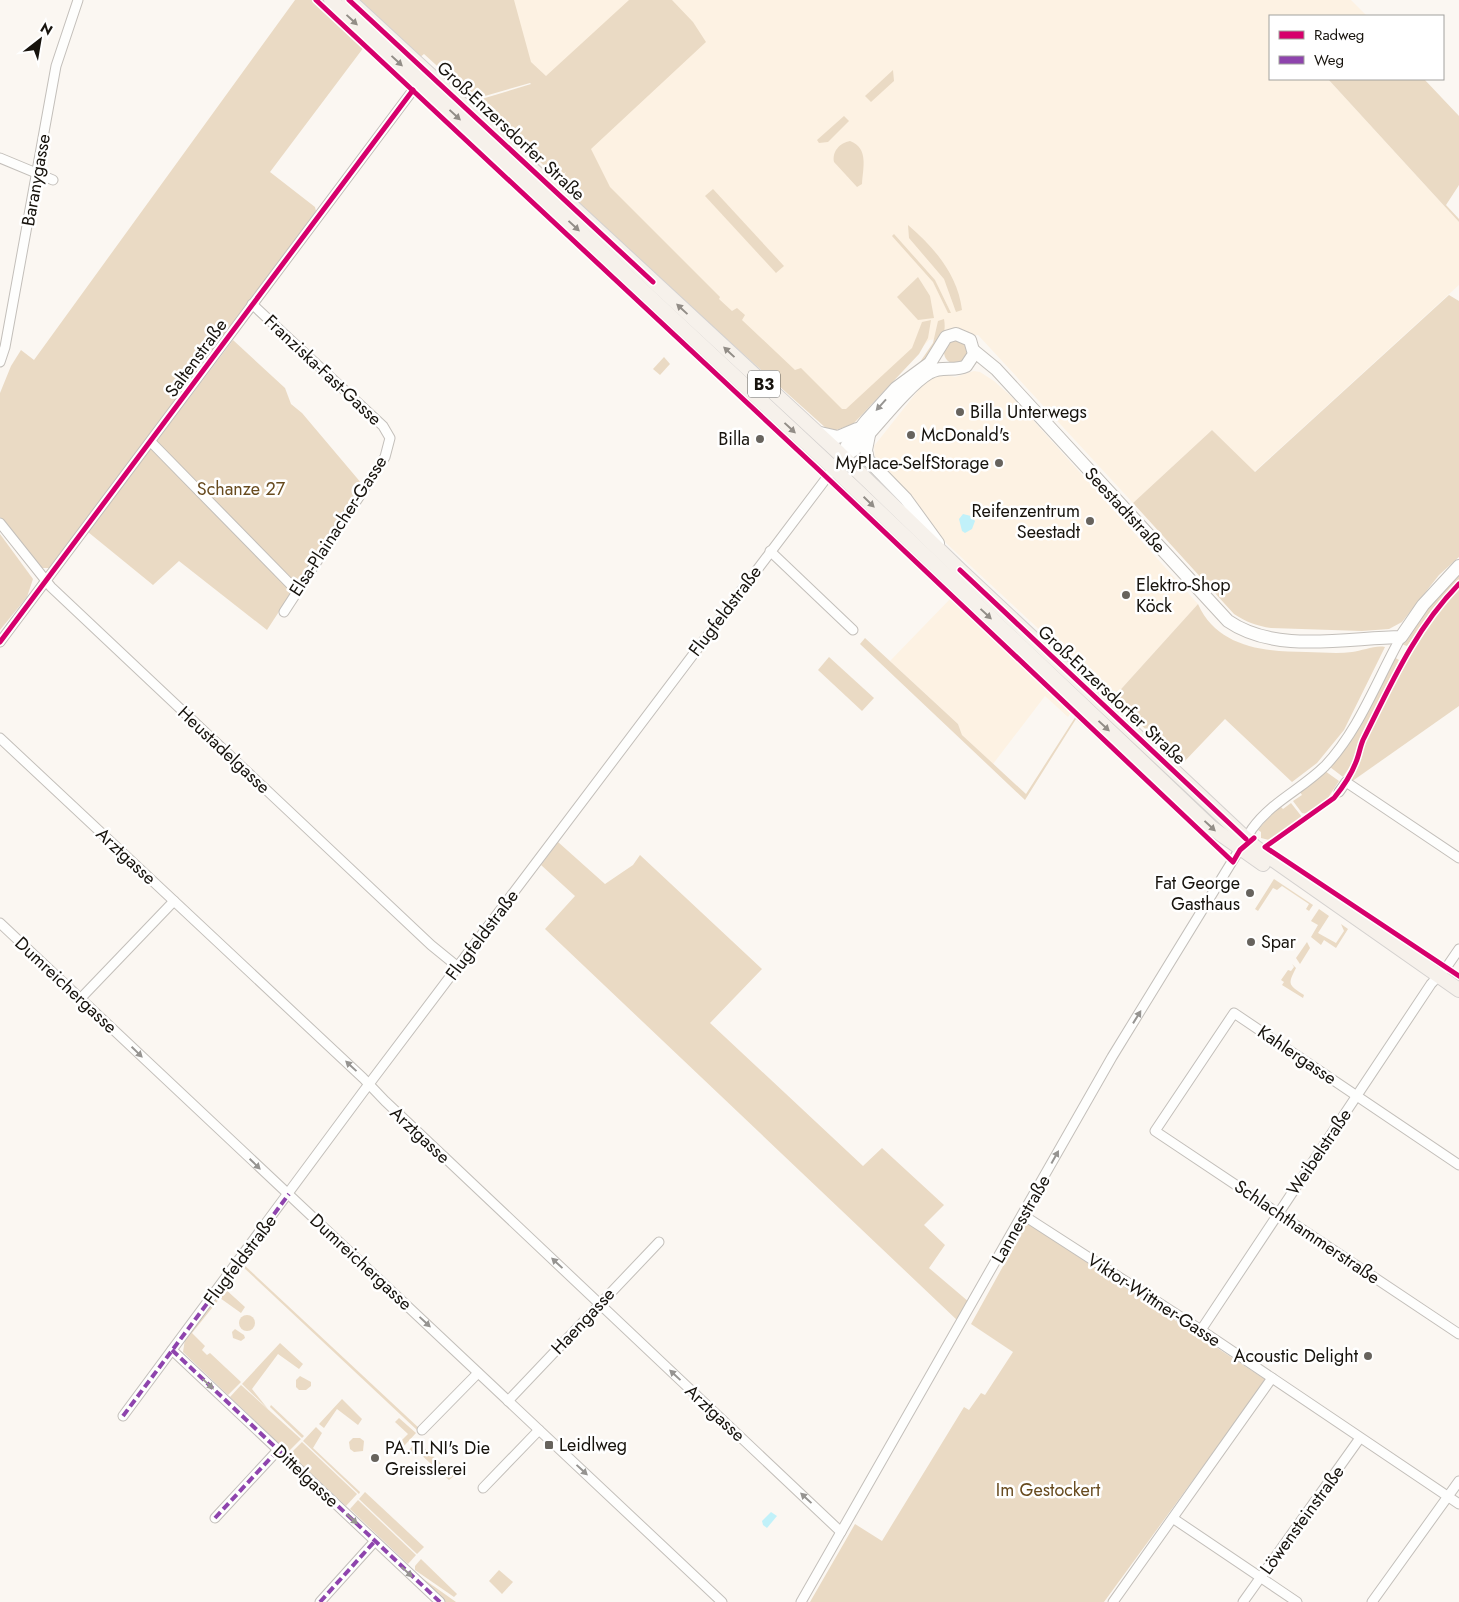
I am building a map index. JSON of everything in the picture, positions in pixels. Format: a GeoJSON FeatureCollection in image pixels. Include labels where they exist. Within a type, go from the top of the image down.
{"type":"FeatureCollection","features":[{"type":"Feature","properties":{"kind":"main road","name":"Groß-Enzersdorfer Straße"},"geometry":{"type":"LineString","coordinates":[[330,0],[423,77],[816,432],[1243,845]]}},
{"type":"Feature","properties":{"kind":"main road","name":"Groß-Enzersdorfer Straße"},"geometry":{"type":"LineString","coordinates":[[349,0],[423,77],[1206,822],[1243,845]]}},
{"type":"Feature","properties":{"kind":"main road","name":"B3"},"geometry":{"type":"LineString","coordinates":[[1243,845],[1352,922],[1385,939],[1459,990]]}},
{"type":"Feature","properties":{"kind":"street","name":"Baranygasse"},"geometry":{"type":"LineString","coordinates":[[0,362],[5,347],[56,66],[78,0]]}},
{"type":"Feature","properties":{"kind":"street","name":"Saltenstraße"},"geometry":{"type":"LineString","coordinates":[[0,642],[423,77]]}},
{"type":"Feature","properties":{"kind":"street"},"geometry":{"type":"LineString","coordinates":[[0,158],[53,180]]}},
{"type":"Feature","properties":{"kind":"street","name":"Franziska-Fast-Gasse"},"geometry":{"type":"LineString","coordinates":[[252,304],[383,426],[390,438]]}},
{"type":"Feature","properties":{"kind":"street","name":"Seestadtstraße"},"geometry":{"type":"LineString","coordinates":[[843,457],[847,444],[896,388],[930,363],[946,337],[956,334],[970,340],[974,351],[996,369],[1228,621],[1243,632],[1259,637],[1282,640],[1348,642],[1400,637]]}},
{"type":"Feature","properties":{"kind":"street"},"geometry":{"type":"LineString","coordinates":[[938,349],[943,364],[952,369]]}},
{"type":"Feature","properties":{"kind":"street"},"geometry":{"type":"LineString","coordinates":[[843,457],[850,454],[916,383],[929,372],[942,367],[962,368],[968,364],[974,351]]}},
{"type":"Feature","properties":{"kind":"street","name":"Seestadtstraße"},"geometry":{"type":"LineString","coordinates":[[968,364],[976,364],[1002,377]]}},
{"type":"Feature","properties":{"kind":"street"},"geometry":{"type":"LineString","coordinates":[[816,432],[834,437],[844,436],[866,421]]}},
{"type":"Feature","properties":{"kind":"street"},"geometry":{"type":"LineString","coordinates":[[868,435],[866,450],[868,460],[906,499],[960,570]]}},
{"type":"Feature","properties":{"kind":"street","name":"Elsa-Plainacher-Gasse"},"geometry":{"type":"LineString","coordinates":[[284,612],[385,457],[390,438]]}},
{"type":"Feature","properties":{"kind":"street"},"geometry":{"type":"LineString","coordinates":[[151,442],[297,591]]}},
{"type":"Feature","properties":{"kind":"street","name":"Flugfeldstraße"},"geometry":{"type":"LineString","coordinates":[[123,1416],[369,1085],[770,551],[843,457]]}},
{"type":"Feature","properties":{"kind":"street","name":"Heustadelgasse"},"geometry":{"type":"LineString","coordinates":[[0,523],[45,580],[410,925],[458,967]]}},
{"type":"Feature","properties":{"kind":"street"},"geometry":{"type":"LineString","coordinates":[[770,551],[853,630]]}},
{"type":"Feature","properties":{"kind":"street"},"geometry":{"type":"LineString","coordinates":[[1400,637],[1422,605],[1459,566]]}},
{"type":"Feature","properties":{"kind":"street","name":"Lannesstraße"},"geometry":{"type":"LineString","coordinates":[[801,1602],[1112,1057],[1256,824],[1270,808],[1324,767],[1346,740],[1400,637]]}},
{"type":"Feature","properties":{"kind":"street","name":"Arztgasse"},"geometry":{"type":"LineString","coordinates":[[0,738],[841,1532]]}},
{"type":"Feature","properties":{"kind":"street"},"geometry":{"type":"LineString","coordinates":[[1339,792],[1346,782],[1459,858]]}},
{"type":"Feature","properties":{"kind":"street"},"geometry":{"type":"LineString","coordinates":[[80,998],[174,901]]}},
{"type":"Feature","properties":{"kind":"street","name":"Dumreichergasse"},"geometry":{"type":"LineString","coordinates":[[0,923],[722,1602]]}},
{"type":"Feature","properties":{"kind":"street","name":"Weibelstraße"},"geometry":{"type":"LineString","coordinates":[[1201,1330],[1431,984],[1439,977],[1459,949]]}},
{"type":"Feature","properties":{"kind":"street","name":"Kahlergasse"},"geometry":{"type":"LineString","coordinates":[[1155,1131],[1234,1012],[1459,1165]]}},
{"type":"Feature","properties":{"kind":"street","name":"Schlachthammerstraße"},"geometry":{"type":"LineString","coordinates":[[1155,1131],[1459,1334]]}},
{"type":"Feature","properties":{"kind":"street","name":"Viktor-Wittner-Gasse"},"geometry":{"type":"LineString","coordinates":[[1023,1215],[1201,1330],[1459,1504]]}},
{"type":"Feature","properties":{"kind":"street","name":"Haengasse"},"geometry":{"type":"LineString","coordinates":[[508,1401],[659,1242]]}},
{"type":"Feature","properties":{"kind":"street","name":"Dittelgasse"},"geometry":{"type":"LineString","coordinates":[[172,1350],[440,1602]]}},
{"type":"Feature","properties":{"kind":"street"},"geometry":{"type":"LineString","coordinates":[[422,1430],[478,1372]]}},
{"type":"Feature","properties":{"kind":"street"},"geometry":{"type":"LineString","coordinates":[[1113,1602],[1174,1519],[1272,1378]]}},
{"type":"Feature","properties":{"kind":"street"},"geometry":{"type":"LineString","coordinates":[[483,1488],[539,1430]]}},
{"type":"Feature","properties":{"kind":"street","name":"Löwensteinstraße"},"geometry":{"type":"LineString","coordinates":[[1243,1602],[1360,1438]]}},
{"type":"Feature","properties":{"kind":"street"},"geometry":{"type":"LineString","coordinates":[[215,1518],[278,1450]]}},
{"type":"Feature","properties":{"kind":"street"},"geometry":{"type":"LineString","coordinates":[[1372,1602],[1459,1481]]}},
{"type":"Feature","properties":{"kind":"street"},"geometry":{"type":"LineString","coordinates":[[1174,1519],[1297,1602]]}},
{"type":"Feature","properties":{"kind":"street"},"geometry":{"type":"LineString","coordinates":[[320,1602],[375,1541]]}},
{"type":"Feature","properties":{"kind":"shaded area"},"geometry":{"type":"Polygon","coordinates":[[[507,0],[1351,0],[1366,15],[1269,15],[1269,80],[1329,80],[1459,222],[1459,285],[1254,472],[1212,430],[1133,503],[978,335],[929,340],[851,427],[581,173],[535,89],[507,0]]]}},
{"type":"Feature","properties":{"kind":"shaded area"},"geometry":{"type":"Polygon","coordinates":[[[974,371],[980,372],[994,381],[1014,399],[1198,604],[1113,698],[947,544],[875,460],[874,446],[924,383],[940,373],[955,377],[974,371]]]}},
{"type":"Feature","properties":{"kind":"shaded area"},"geometry":{"type":"Polygon","coordinates":[[[951,598],[1071,712],[1068,717],[1045,696],[993,764],[962,735],[958,724],[890,661],[951,598]]]}},
{"type":"Feature","properties":{"kind":"green space"},"geometry":{"type":"Polygon","coordinates":[[[295,0],[313,0],[364,47],[270,172],[315,207],[316,211],[51,568],[41,568],[0,517],[0,393],[11,366],[21,350],[34,360],[295,0]]]}},
{"type":"Feature","properties":{"kind":"green space"},"geometry":{"type":"Polygon","coordinates":[[[318,0],[323,0],[360,35],[364,43],[318,0]]]}},
{"type":"Feature","properties":{"kind":"green space"},"geometry":{"type":"Polygon","coordinates":[[[356,0],[514,0],[531,62],[546,76],[629,0],[672,0],[693,22],[706,42],[591,149],[610,187],[720,297],[719,299],[732,311],[737,308],[745,315],[742,320],[795,370],[801,368],[842,409],[846,409],[912,348],[922,322],[931,320],[928,338],[919,354],[853,424],[835,432],[827,429],[557,187],[566,172],[560,177],[554,175],[475,101],[530,83],[478,98],[469,95],[424,54],[419,58],[356,0]]]}},
{"type":"Feature","properties":{"kind":"green space"},"geometry":{"type":"Polygon","coordinates":[[[893,70],[894,81],[871,102],[865,96],[893,70]]]}},
{"type":"Feature","properties":{"kind":"green space"},"geometry":{"type":"Polygon","coordinates":[[[1329,80],[1425,80],[1459,116],[1459,185],[1446,205],[1459,219],[1459,222],[1329,80]]]}},
{"type":"Feature","properties":{"kind":"green space"},"geometry":{"type":"Polygon","coordinates":[[[469,100],[555,179],[553,182],[467,102],[469,100]]]}},
{"type":"Feature","properties":{"kind":"green space"},"geometry":{"type":"Polygon","coordinates":[[[844,116],[849,121],[828,142],[819,143],[817,140],[844,116]]]}},
{"type":"Feature","properties":{"kind":"green space"},"geometry":{"type":"Polygon","coordinates":[[[850,141],[860,148],[864,159],[862,184],[857,187],[834,162],[834,154],[838,148],[850,141]]]}},
{"type":"Feature","properties":{"kind":"green space"},"geometry":{"type":"Polygon","coordinates":[[[713,189],[784,266],[776,273],[705,196],[713,189]]]}},
{"type":"Feature","properties":{"kind":"green space"},"geometry":{"type":"Polygon","coordinates":[[[908,225],[935,252],[950,274],[960,297],[962,310],[956,312],[944,279],[909,238],[908,225]]]}},
{"type":"Feature","properties":{"kind":"green space"},"geometry":{"type":"Polygon","coordinates":[[[894,234],[935,280],[951,313],[948,313],[933,282],[892,236],[894,234]]]}},
{"type":"Feature","properties":{"kind":"green space"},"geometry":{"type":"Polygon","coordinates":[[[583,241],[650,305],[648,307],[581,243],[583,241]]]}},
{"type":"Feature","properties":{"kind":"green space"},"geometry":{"type":"Polygon","coordinates":[[[918,277],[930,296],[934,318],[918,320],[897,297],[918,277]]]}},
{"type":"Feature","properties":{"kind":"green space"},"geometry":{"type":"Polygon","coordinates":[[[1449,295],[1459,301],[1459,557],[1439,575],[1402,622],[1389,629],[1362,631],[1271,628],[1252,623],[1234,614],[1133,503],[1212,430],[1255,472],[1449,295]]]}},
{"type":"Feature","properties":{"kind":"green space"},"geometry":{"type":"Polygon","coordinates":[[[656,310],[722,373],[722,375],[654,313],[656,310]]]}},
{"type":"Feature","properties":{"kind":"green space"},"geometry":{"type":"Polygon","coordinates":[[[944,319],[945,327],[942,340],[934,351],[918,365],[933,343],[938,321],[944,319]]]}},
{"type":"Feature","properties":{"kind":"green space","name":"Schanze 27"},"geometry":{"type":"Polygon","coordinates":[[[233,340],[285,388],[291,404],[302,413],[362,484],[267,630],[179,561],[153,585],[88,532],[233,340]]]}},
{"type":"Feature","properties":{"kind":"green space"},"geometry":{"type":"Polygon","coordinates":[[[956,340],[961,341],[967,347],[967,357],[961,363],[956,364],[951,363],[945,357],[944,352],[945,347],[951,341],[956,340]]]}},
{"type":"Feature","properties":{"kind":"green space"},"geometry":{"type":"Polygon","coordinates":[[[664,357],[670,364],[660,375],[653,369],[664,357]]]}},
{"type":"Feature","properties":{"kind":"green space"},"geometry":{"type":"Polygon","coordinates":[[[766,413],[817,461],[815,464],[762,415],[766,413]]]}},
{"type":"Feature","properties":{"kind":"green space"},"geometry":{"type":"Polygon","coordinates":[[[0,534],[33,579],[27,597],[0,630],[0,534]]]}},
{"type":"Feature","properties":{"kind":"green space"},"geometry":{"type":"Polygon","coordinates":[[[1459,571],[1459,579],[1433,608],[1407,646],[1401,644],[1415,622],[1459,571]]]}},
{"type":"Feature","properties":{"kind":"green space"},"geometry":{"type":"Polygon","coordinates":[[[1459,589],[1459,706],[1351,782],[1367,738],[1407,660],[1436,615],[1459,589]]]}},
{"type":"Feature","properties":{"kind":"green space"},"geometry":{"type":"Polygon","coordinates":[[[959,597],[1002,637],[999,638],[957,599],[959,597]]]}},
{"type":"Feature","properties":{"kind":"green space"},"geometry":{"type":"Polygon","coordinates":[[[1198,604],[1206,618],[1217,630],[1229,638],[1258,648],[1290,652],[1340,653],[1385,647],[1344,730],[1317,763],[1292,782],[1225,719],[1182,764],[1113,698],[1198,604]]]}},
{"type":"Feature","properties":{"kind":"green space"},"geometry":{"type":"Polygon","coordinates":[[[865,638],[958,724],[962,735],[1026,794],[1076,716],[1229,861],[1076,719],[1025,800],[860,644],[865,638]]]}},
{"type":"Feature","properties":{"kind":"green space"},"geometry":{"type":"Polygon","coordinates":[[[829,657],[874,698],[862,711],[818,670],[829,657]]]}},
{"type":"Feature","properties":{"kind":"green space"},"geometry":{"type":"Polygon","coordinates":[[[1394,657],[1399,660],[1358,743],[1353,762],[1343,777],[1330,767],[1357,730],[1394,657]]]}},
{"type":"Feature","properties":{"kind":"green space"},"geometry":{"type":"Polygon","coordinates":[[[1079,713],[1082,713],[1191,815],[1189,818],[1079,713]]]}},
{"type":"Feature","properties":{"kind":"green space"},"geometry":{"type":"Polygon","coordinates":[[[1325,771],[1339,781],[1328,798],[1307,814],[1302,813],[1293,801],[1302,795],[1300,792],[1325,771]]]}},
{"type":"Feature","properties":{"kind":"green space"},"geometry":{"type":"Polygon","coordinates":[[[1291,803],[1302,817],[1269,840],[1261,838],[1261,832],[1258,830],[1271,814],[1291,803]]]}},
{"type":"Feature","properties":{"kind":"green space"},"geometry":{"type":"Polygon","coordinates":[[[558,842],[605,884],[633,865],[640,855],[762,969],[710,1023],[863,1166],[882,1148],[944,1205],[924,1225],[945,1245],[929,1268],[969,1302],[958,1321],[545,929],[575,896],[541,865],[558,842]]]}},
{"type":"Feature","properties":{"kind":"green space"},"geometry":{"type":"Polygon","coordinates":[[[1274,879],[1313,905],[1309,911],[1306,909],[1309,904],[1282,886],[1277,890],[1273,888],[1258,911],[1255,909],[1274,879]]]}},
{"type":"Feature","properties":{"kind":"green space"},"geometry":{"type":"Polygon","coordinates":[[[1319,909],[1329,916],[1318,933],[1336,943],[1344,931],[1341,924],[1348,929],[1336,948],[1324,940],[1321,945],[1311,937],[1318,925],[1311,921],[1319,909]]]}},
{"type":"Feature","properties":{"kind":"green space"},"geometry":{"type":"Polygon","coordinates":[[[1307,942],[1310,948],[1300,964],[1296,958],[1307,942]]]}},
{"type":"Feature","properties":{"kind":"green space"},"geometry":{"type":"Polygon","coordinates":[[[1292,964],[1296,968],[1291,978],[1291,984],[1304,995],[1303,998],[1282,985],[1284,982],[1281,980],[1288,970],[1291,971],[1294,967],[1292,964]]]}},
{"type":"Feature","properties":{"kind":"green space","name":"Im Gestockert"},"geometry":{"type":"Polygon","coordinates":[[[1027,1223],[1266,1380],[1104,1602],[810,1602],[855,1524],[882,1541],[964,1407],[969,1410],[981,1393],[985,1395],[1013,1352],[971,1324],[1027,1223]]]}},
{"type":"Feature","properties":{"kind":"green space"},"geometry":{"type":"Polygon","coordinates":[[[242,1263],[420,1429],[418,1431],[241,1265],[242,1263]]]}},
{"type":"Feature","properties":{"kind":"green space"},"geometry":{"type":"Polygon","coordinates":[[[224,1288],[245,1307],[241,1313],[220,1298],[192,1333],[205,1346],[202,1350],[207,1355],[210,1353],[241,1382],[228,1395],[183,1352],[185,1339],[224,1288]]]}},
{"type":"Feature","properties":{"kind":"green space"},"geometry":{"type":"Polygon","coordinates":[[[247,1315],[253,1317],[255,1323],[253,1329],[247,1331],[241,1329],[239,1323],[241,1317],[247,1315]]]}},
{"type":"Feature","properties":{"kind":"green space"},"geometry":{"type":"Polygon","coordinates":[[[235,1329],[244,1335],[245,1338],[241,1341],[233,1338],[232,1332],[235,1329]]]}},
{"type":"Feature","properties":{"kind":"green space"},"geometry":{"type":"Polygon","coordinates":[[[280,1343],[303,1364],[299,1369],[278,1354],[252,1389],[268,1409],[242,1384],[280,1343]]]}},
{"type":"Feature","properties":{"kind":"green space"},"geometry":{"type":"Polygon","coordinates":[[[300,1376],[311,1382],[311,1386],[306,1390],[299,1390],[296,1387],[296,1380],[300,1376]]]}},
{"type":"Feature","properties":{"kind":"green space"},"geometry":{"type":"Polygon","coordinates":[[[241,1385],[301,1439],[288,1452],[230,1397],[241,1385]]]}},
{"type":"Feature","properties":{"kind":"green space"},"geometry":{"type":"Polygon","coordinates":[[[342,1399],[362,1419],[358,1425],[337,1409],[324,1428],[319,1424],[342,1399]]]}},
{"type":"Feature","properties":{"kind":"green space"},"geometry":{"type":"Polygon","coordinates":[[[271,1405],[304,1436],[302,1438],[270,1407],[271,1405]]]}},
{"type":"Feature","properties":{"kind":"green space"},"geometry":{"type":"Polygon","coordinates":[[[399,1418],[416,1433],[404,1446],[400,1442],[408,1434],[395,1422],[399,1418]]]}},
{"type":"Feature","properties":{"kind":"green space"},"geometry":{"type":"Polygon","coordinates":[[[316,1427],[322,1433],[313,1448],[360,1492],[359,1494],[303,1441],[316,1427]]]}},
{"type":"Feature","properties":{"kind":"green space"},"geometry":{"type":"Polygon","coordinates":[[[353,1438],[360,1438],[364,1441],[363,1451],[354,1452],[350,1449],[349,1442],[353,1438]]]}},
{"type":"Feature","properties":{"kind":"green space"},"geometry":{"type":"Polygon","coordinates":[[[417,1441],[454,1476],[449,1480],[419,1453],[415,1456],[409,1450],[417,1441]]]}},
{"type":"Feature","properties":{"kind":"green space"},"geometry":{"type":"Polygon","coordinates":[[[302,1442],[357,1494],[346,1506],[290,1454],[302,1442]]]}},
{"type":"Feature","properties":{"kind":"green space"},"geometry":{"type":"Polygon","coordinates":[[[365,1492],[424,1547],[417,1554],[359,1499],[365,1492]]]}},
{"type":"Feature","properties":{"kind":"green space"},"geometry":{"type":"Polygon","coordinates":[[[358,1500],[416,1555],[408,1564],[350,1509],[358,1500]]]}},
{"type":"Feature","properties":{"kind":"green space"},"geometry":{"type":"Polygon","coordinates":[[[421,1559],[457,1594],[454,1597],[415,1570],[415,1566],[421,1559]]]}},
{"type":"Feature","properties":{"kind":"green space"},"geometry":{"type":"Polygon","coordinates":[[[499,1570],[513,1582],[502,1594],[489,1581],[499,1570]]]}},
{"type":"Feature","properties":{"kind":"green space"},"geometry":{"type":"Polygon","coordinates":[[[415,1573],[456,1602],[444,1602],[415,1573]]]}},
{"type":"Feature","properties":{"kind":"water"},"geometry":{"type":"Polygon","coordinates":[[[963,514],[971,516],[975,521],[972,529],[965,533],[962,531],[959,519],[963,514]]]}},
{"type":"Feature","properties":{"kind":"water"},"geometry":{"type":"Polygon","coordinates":[[[771,1512],[777,1516],[767,1528],[763,1525],[762,1521],[771,1512]]]}},
{"type":"Feature","properties":{"kind":"marked path"},"geometry":{"type":"LineString","coordinates":[[123,1416],[289,1194]]}},
{"type":"Feature","properties":{"kind":"marked path"},"geometry":{"type":"LineString","coordinates":[[172,1350],[440,1602]]}},
{"type":"Feature","properties":{"kind":"marked path"},"geometry":{"type":"LineString","coordinates":[[215,1518],[278,1450]]}},
{"type":"Feature","properties":{"kind":"marked path"},"geometry":{"type":"LineString","coordinates":[[320,1602],[375,1541]]}},
{"type":"Feature","properties":{"kind":"cycle path"},"geometry":{"type":"LineString","coordinates":[[316,0],[820,471],[1233,862],[1240,850],[1254,838]]}},
{"type":"Feature","properties":{"kind":"cycle path"},"geometry":{"type":"LineString","coordinates":[[349,0],[653,282]]}},
{"type":"Feature","properties":{"kind":"cycle path"},"geometry":{"type":"LineString","coordinates":[[0,642],[413,90]]}},
{"type":"Feature","properties":{"kind":"cycle path"},"geometry":{"type":"LineString","coordinates":[[960,570],[1246,839]]}},
{"type":"Feature","properties":{"kind":"cycle path"},"geometry":{"type":"LineString","coordinates":[[1459,584],[1429,619],[1405,658],[1363,740],[1352,772],[1341,790],[1334,798],[1265,847],[1459,976]]}},
{"type":"Feature","properties":{"kind":"place","name":"Billa Unterwegs"},"geometry":{"type":"Point","coordinates":[960,412]}},
{"type":"Feature","properties":{"kind":"place","name":"McDonald's"},"geometry":{"type":"Point","coordinates":[911,435]}},
{"type":"Feature","properties":{"kind":"place","name":"Billa"},"geometry":{"type":"Point","coordinates":[760,439]}},
{"type":"Feature","properties":{"kind":"place","name":"MyPlace-SelfStorage"},"geometry":{"type":"Point","coordinates":[999,463]}},
{"type":"Feature","properties":{"kind":"place","name":"Reifenzentrum Seestadt"},"geometry":{"type":"Point","coordinates":[1090,521]}},
{"type":"Feature","properties":{"kind":"place","name":"Elektro-Shop Köck"},"geometry":{"type":"Point","coordinates":[1126,595]}},
{"type":"Feature","properties":{"kind":"place","name":"Fat George Gasthaus"},"geometry":{"type":"Point","coordinates":[1250,893]}},
{"type":"Feature","properties":{"kind":"place","name":"Spar"},"geometry":{"type":"Point","coordinates":[1251,942]}},
{"type":"Feature","properties":{"kind":"place","name":"Acoustic Delight"},"geometry":{"type":"Point","coordinates":[1368,1356]}},
{"type":"Feature","properties":{"kind":"place","name":"Leidlweg"},"geometry":{"type":"Point","coordinates":[549,1445]}},
{"type":"Feature","properties":{"kind":"place","name":"PA.TI.NI's Die Greisslerei"},"geometry":{"type":"Point","coordinates":[375,1458]}}]}
